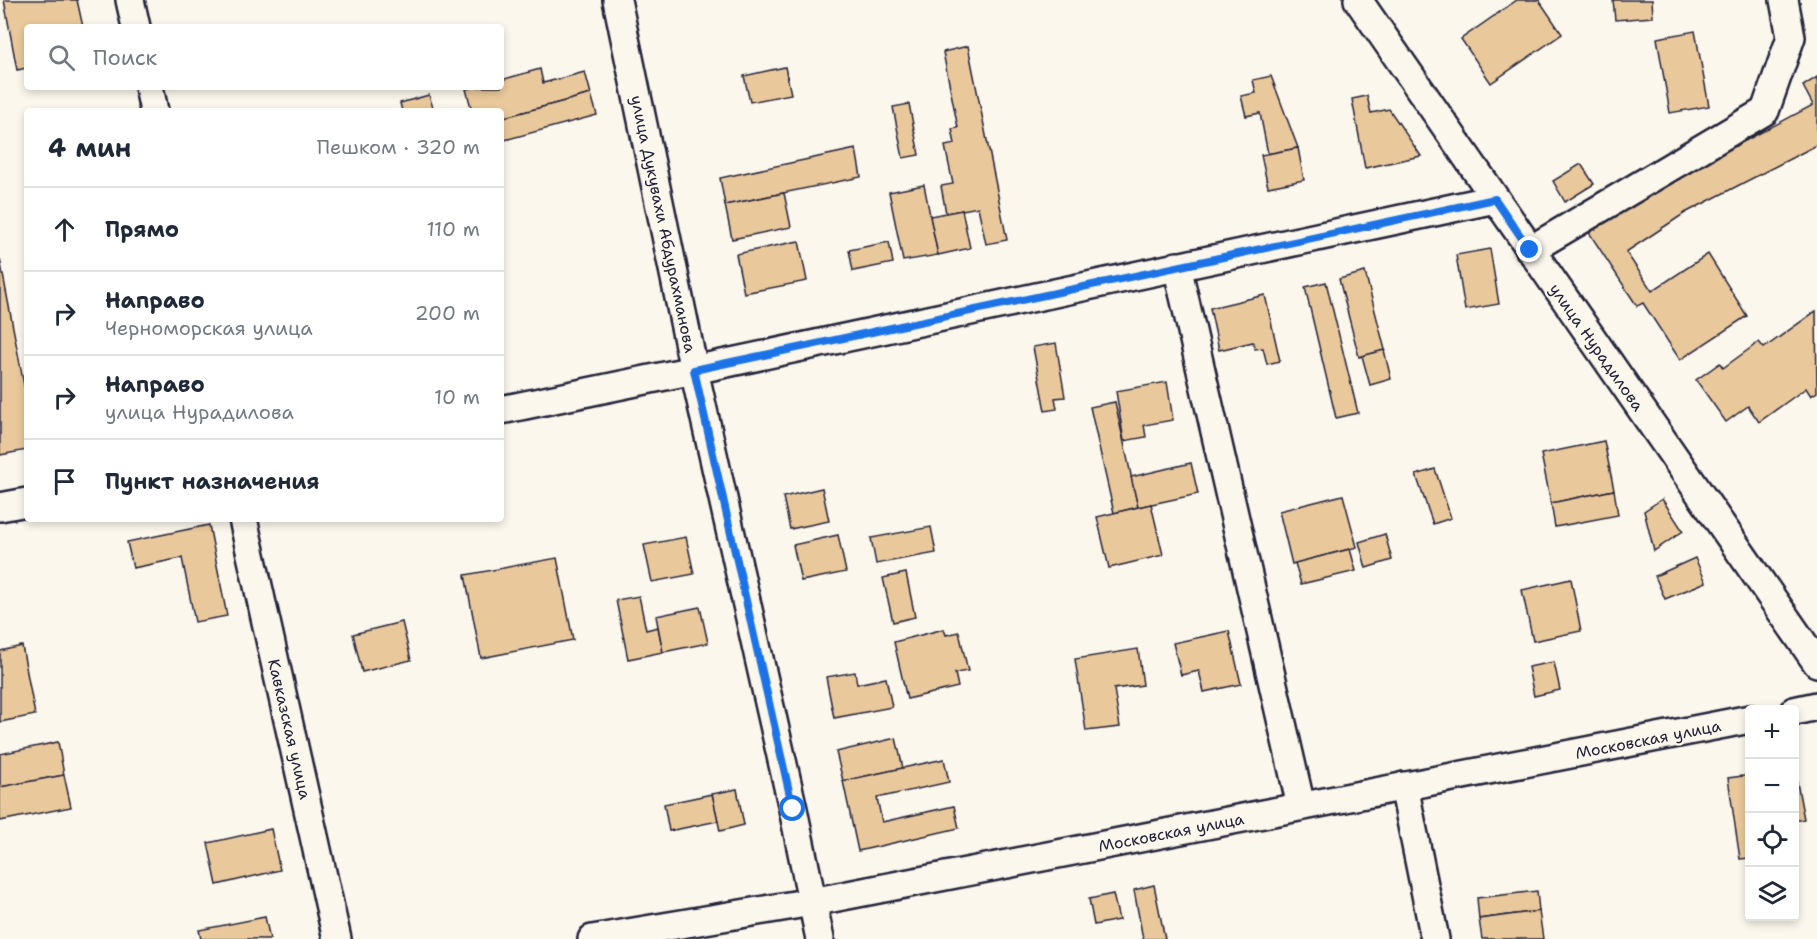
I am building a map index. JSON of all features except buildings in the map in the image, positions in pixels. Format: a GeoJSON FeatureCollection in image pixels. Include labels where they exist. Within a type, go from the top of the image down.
{"type":"FeatureCollection","features":[{"type":"Feature","properties":{"kind":"street"},"geometry":{"type":"LineString","coordinates":[[130,0],[135,24]]}},
{"type":"Feature","properties":{"kind":"street","name":"улица Дукувахи Абдурахманова"},"geometry":{"type":"LineString","coordinates":[[617,0],[694,370],[820,939]]}},
{"type":"Feature","properties":{"kind":"street","name":"улица Нурадилова"},"geometry":{"type":"LineString","coordinates":[[1358,0],[1817,663]]}},
{"type":"Feature","properties":{"kind":"street"},"geometry":{"type":"LineString","coordinates":[[1530,250],[1765,111],[1791,37],[1784,0]]}},
{"type":"Feature","properties":{"kind":"street"},"geometry":{"type":"LineString","coordinates":[[150,90],[153,108]]}},
{"type":"Feature","properties":{"kind":"street"},"geometry":{"type":"LineString","coordinates":[[504,409],[1495,199]]}},
{"type":"Feature","properties":{"kind":"street"},"geometry":{"type":"LineString","coordinates":[[1177,266],[1301,806]]}},
{"type":"Feature","properties":{"kind":"street"},"geometry":{"type":"LineString","coordinates":[[0,507],[24,503]]}},
{"type":"Feature","properties":{"kind":"street","name":"Кавказская улица"},"geometry":{"type":"LineString","coordinates":[[244,522],[338,939]]}},
{"type":"Feature","properties":{"kind":"street"},"geometry":{"type":"LineString","coordinates":[[1799,710],[1817,706]]}},
{"type":"Feature","properties":{"kind":"street","name":"Московская улица"},"geometry":{"type":"LineString","coordinates":[[592,939],[812,902],[1745,720]]}},
{"type":"Feature","properties":{"kind":"street"},"geometry":{"type":"LineString","coordinates":[[1404,786],[1435,939]]}},
{"type":"Feature","properties":{"kind":"route"},"geometry":{"type":"LineString","coordinates":[[793,809],[694,370],[1495,199],[1530,250]]}}]}
